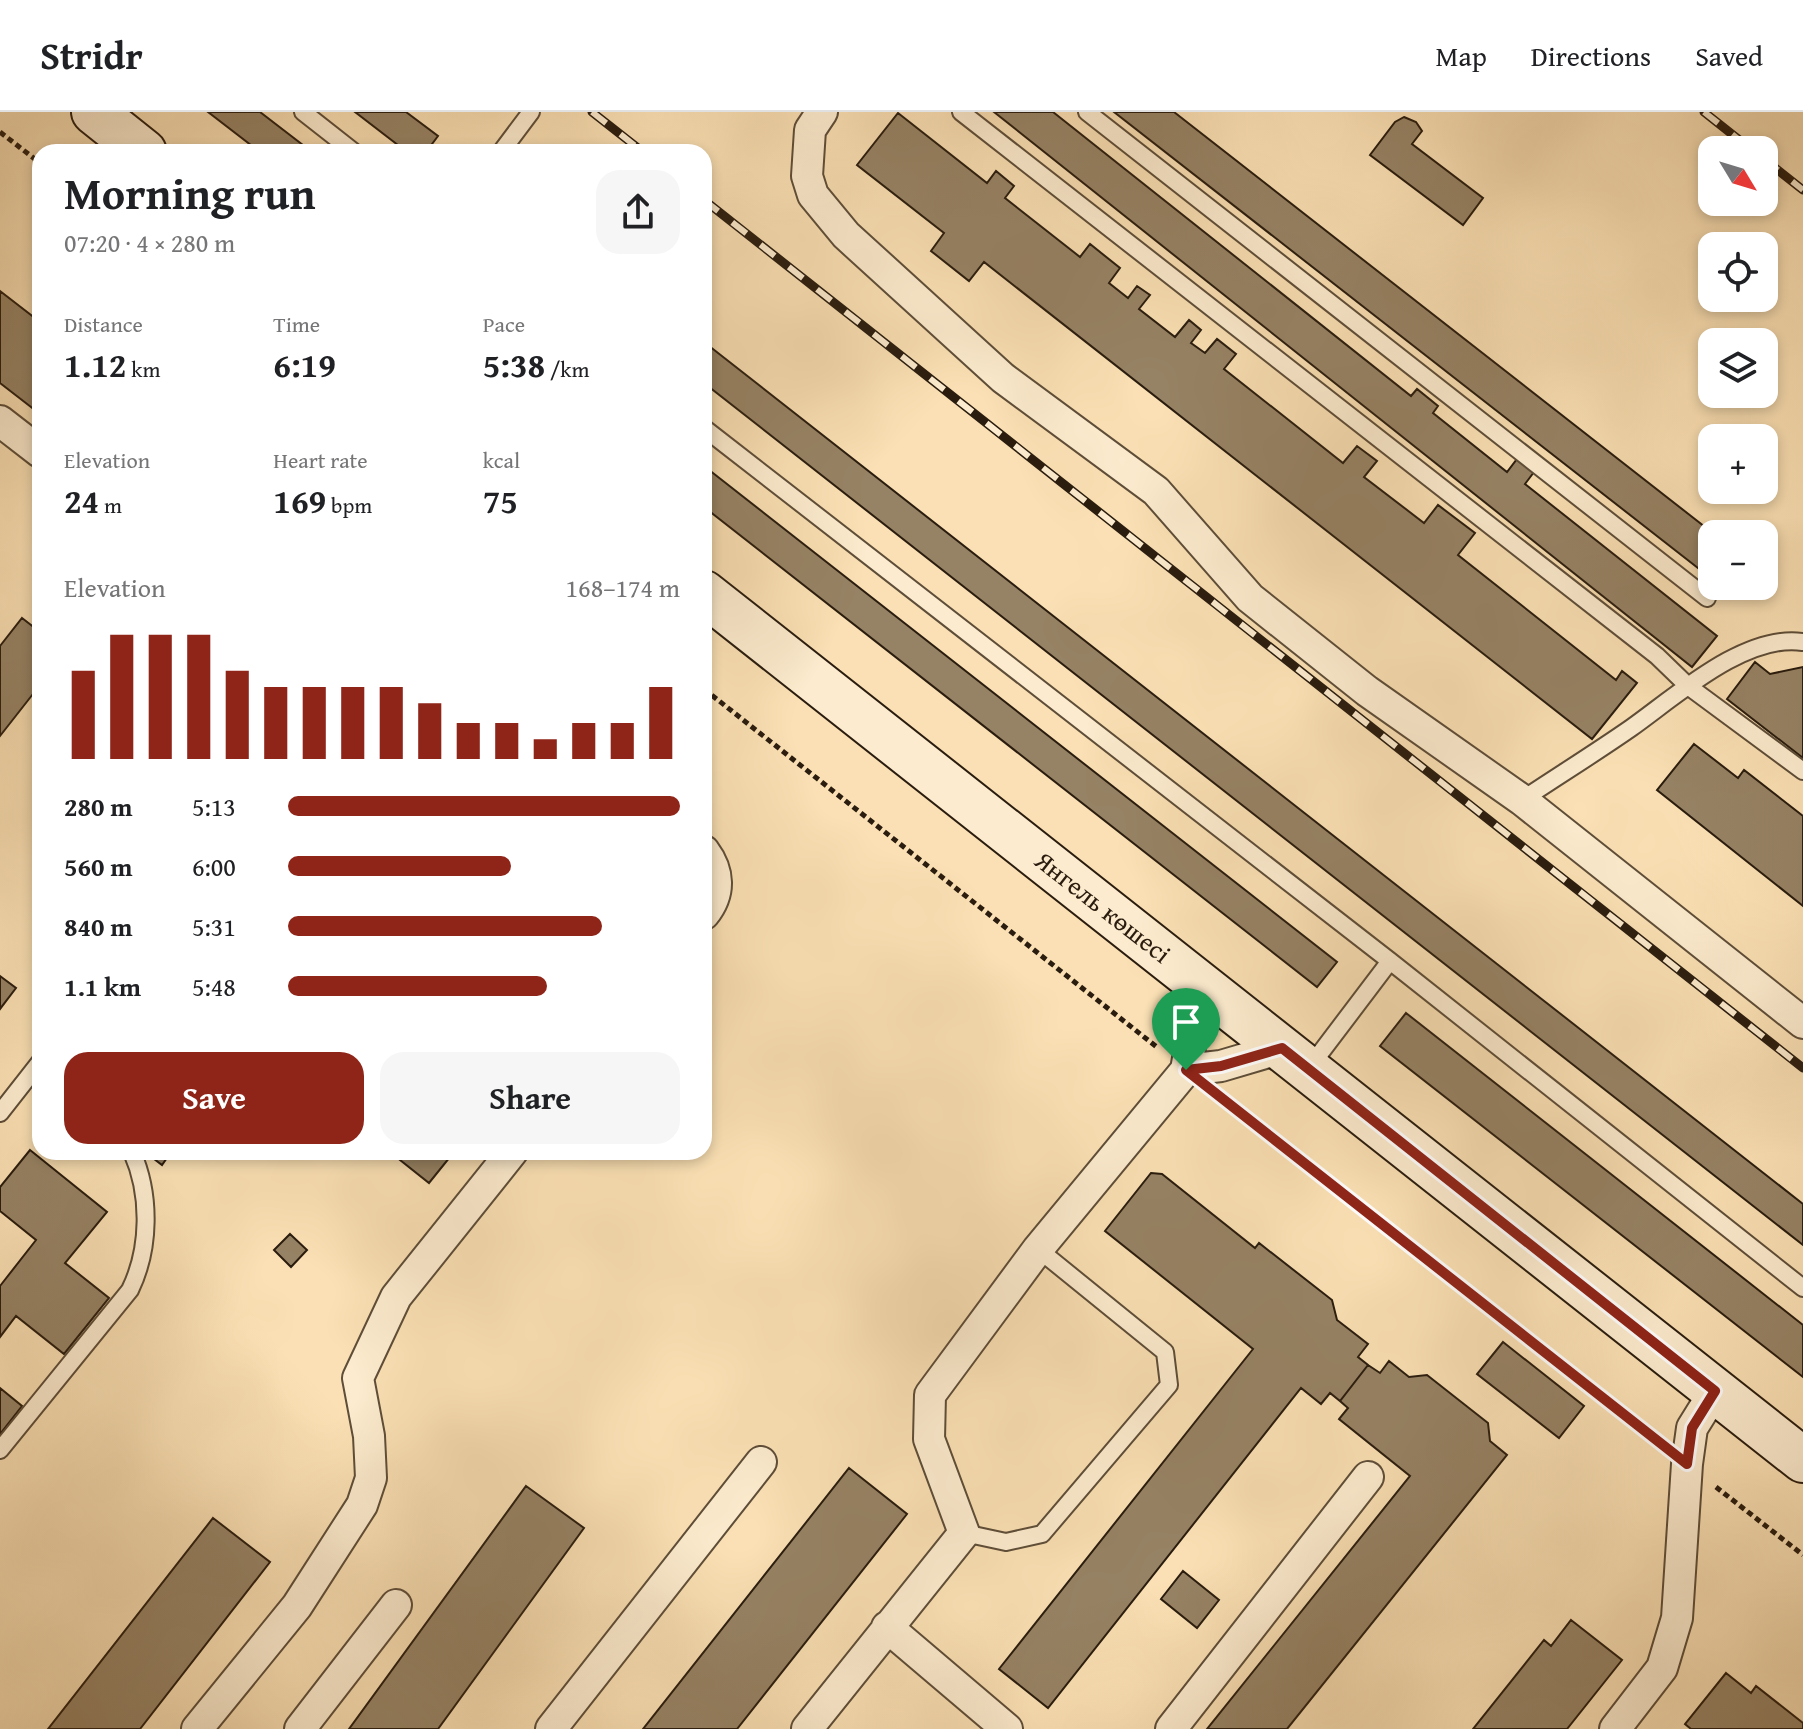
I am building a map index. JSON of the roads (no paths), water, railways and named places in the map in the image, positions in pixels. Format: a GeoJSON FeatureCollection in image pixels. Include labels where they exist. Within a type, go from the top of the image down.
{"type":"FeatureCollection","features":[{"type":"Feature","properties":{"kind":"street"},"geometry":{"type":"LineString","coordinates":[[94,112],[134,144]]}},
{"type":"Feature","properties":{"kind":"street"},"geometry":{"type":"LineString","coordinates":[[822,112],[810,130],[807,176],[813,195],[846,235],[1003,378],[1156,491],[1250,598],[1367,691],[1522,800],[1803,1023]]}},
{"type":"Feature","properties":{"kind":"street"},"geometry":{"type":"LineString","coordinates":[[0,421],[32,446]]}},
{"type":"Feature","properties":{"kind":"street","name":"Янгель көшесі"},"geometry":{"type":"LineString","coordinates":[[712,599],[1803,1460]]}},
{"type":"Feature","properties":{"kind":"street"},"geometry":{"type":"LineString","coordinates":[[712,864],[718,883],[712,899]]}},
{"type":"Feature","properties":{"kind":"street"},"geometry":{"type":"LineString","coordinates":[[807,1729],[964,1533],[929,1439],[930,1395],[1038,1249],[1186,1070],[1195,1018],[1194,979]]}},
{"type":"Feature","properties":{"kind":"street"},"geometry":{"type":"LineString","coordinates":[[1186,1070],[1295,1058]]}},
{"type":"Feature","properties":{"kind":"street"},"geometry":{"type":"LineString","coordinates":[[197,1729],[297,1606],[362,1505],[371,1478],[369,1436],[358,1378],[396,1297],[506,1160]]}},
{"type":"Feature","properties":{"kind":"street"},"geometry":{"type":"LineString","coordinates":[[1615,1729],[1662,1668],[1677,1618],[1692,1428],[1715,1391]]}},
{"type":"Feature","properties":{"kind":"street"},"geometry":{"type":"LineString","coordinates":[[551,1729],[761,1462]]}},
{"type":"Feature","properties":{"kind":"street"},"geometry":{"type":"LineString","coordinates":[[1171,1729],[1368,1477]]}},
{"type":"Feature","properties":{"kind":"street"},"geometry":{"type":"LineString","coordinates":[[300,1729],[396,1605]]}},
{"type":"Feature","properties":{"kind":"street"},"geometry":{"type":"LineString","coordinates":[[887,1627],[1007,1729]]}},
{"type":"Feature","properties":{"kind":"lane"},"geometry":{"type":"LineString","coordinates":[[303,112],[344,144]]}},
{"type":"Feature","properties":{"kind":"lane"},"geometry":{"type":"LineString","coordinates":[[507,144],[531,112]]}},
{"type":"Feature","properties":{"kind":"lane"},"geometry":{"type":"LineString","coordinates":[[961,112],[1657,656],[1688,686],[1803,771]]}},
{"type":"Feature","properties":{"kind":"lane"},"geometry":{"type":"LineString","coordinates":[[1087,112],[1698,591]]}},
{"type":"Feature","properties":{"kind":"lane"},"geometry":{"type":"LineString","coordinates":[[712,434],[1390,961],[1803,1288]]}},
{"type":"Feature","properties":{"kind":"lane"},"geometry":{"type":"LineString","coordinates":[[1522,800],[1632,728],[1721,663],[1775,642],[1803,642]]}},
{"type":"Feature","properties":{"kind":"lane"},"geometry":{"type":"LineString","coordinates":[[1295,1058],[1390,961]]}},
{"type":"Feature","properties":{"kind":"lane"},"geometry":{"type":"LineString","coordinates":[[0,1113],[32,1074]]}},
{"type":"Feature","properties":{"kind":"lane"},"geometry":{"type":"LineString","coordinates":[[0,1450],[130,1290],[140,1269],[146,1198],[136,1160]]}},
{"type":"Feature","properties":{"kind":"lane"},"geometry":{"type":"LineString","coordinates":[[964,1533],[1006,1542],[1042,1534],[1169,1385],[1165,1352],[1038,1249]]}},
{"type":"Feature","properties":{"kind":"railway"},"geometry":{"type":"LineString","coordinates":[[592,112],[633,144]]}},
{"type":"Feature","properties":{"kind":"railway"},"geometry":{"type":"LineString","coordinates":[[1704,112],[1734,136]]}},
{"type":"Feature","properties":{"kind":"railway"},"geometry":{"type":"LineString","coordinates":[[1778,170],[1803,190]]}},
{"type":"Feature","properties":{"kind":"railway"},"geometry":{"type":"LineString","coordinates":[[712,206],[1803,1068]]}}]}
